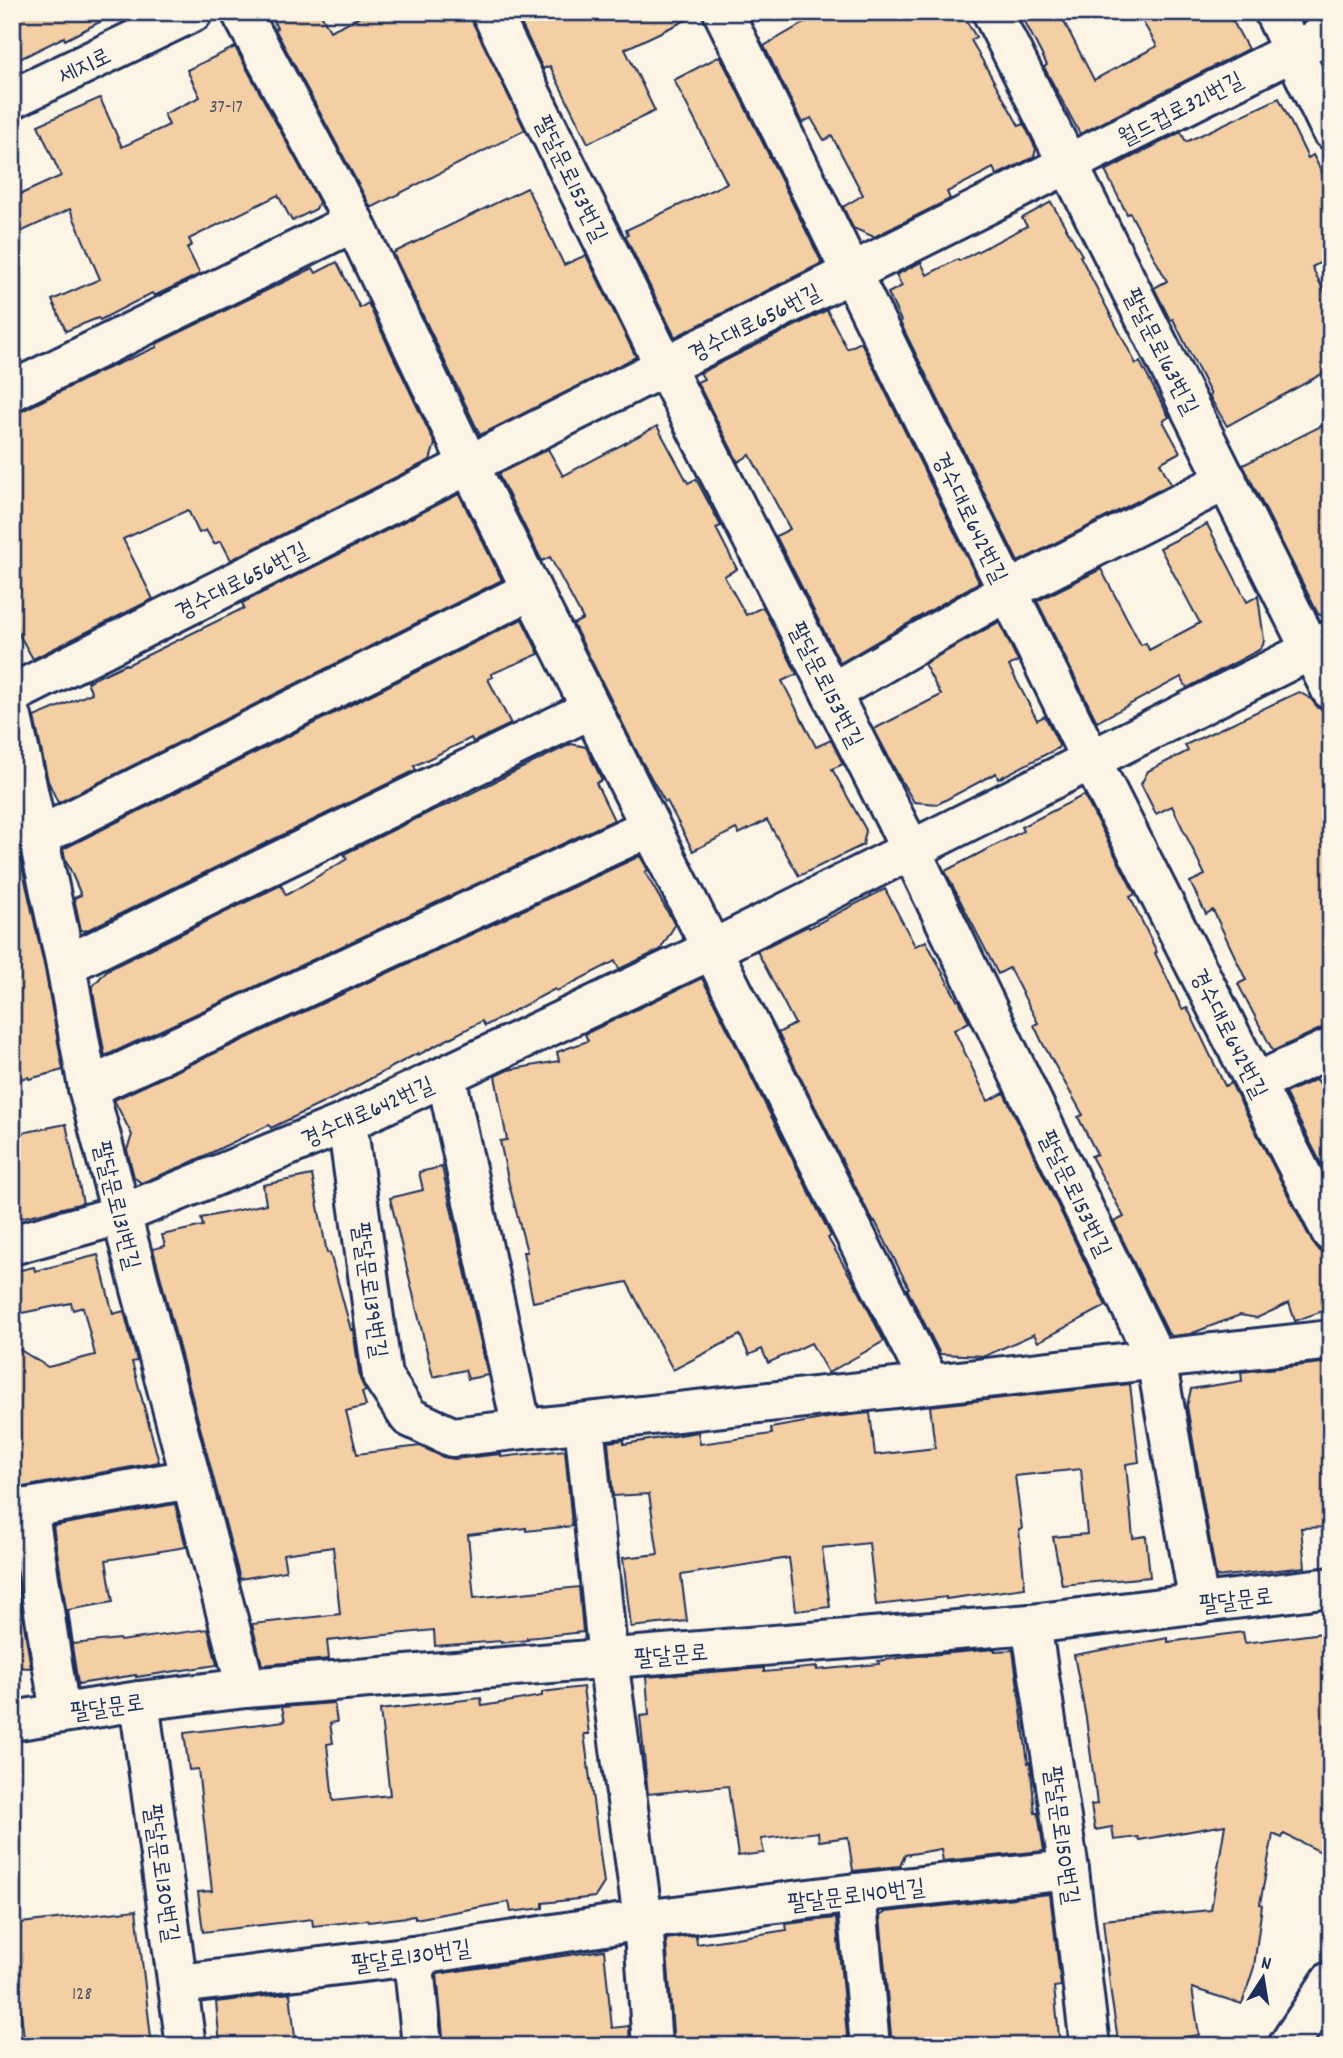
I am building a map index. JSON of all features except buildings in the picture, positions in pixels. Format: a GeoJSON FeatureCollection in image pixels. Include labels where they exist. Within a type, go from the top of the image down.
{"type":"FeatureCollection","features":[{"type":"Feature","properties":{"kind":"street","name":"세지로"},"geometry":{"type":"LineString","coordinates":[[12,99],[193,12]]}},
{"type":"Feature","properties":{"kind":"street"},"geometry":{"type":"LineString","coordinates":[[241,12],[354,222],[469,466],[930,1384]]}},
{"type":"Feature","properties":{"kind":"street","name":"팔달문로153번길"},"geometry":{"type":"LineString","coordinates":[[491,12],[665,367],[911,850],[1156,1359],[1199,1604]]}},
{"type":"Feature","properties":{"kind":"street"},"geometry":{"type":"LineString","coordinates":[[723,12],[851,273]]}},
{"type":"Feature","properties":{"kind":"street","name":"팔달문로163번길"},"geometry":{"type":"LineString","coordinates":[[992,12],[1227,480],[1321,645],[1331,690]]}},
{"type":"Feature","properties":{"kind":"street"},"geometry":{"type":"LineString","coordinates":[[1273,12],[1331,130]]}},
{"type":"Feature","properties":{"kind":"street","name":"월드컵로321번길"},"geometry":{"type":"LineString","coordinates":[[1068,164],[1331,32]]}},
{"type":"Feature","properties":{"kind":"street","name":"경수대로656번길"},"geometry":{"type":"LineString","coordinates":[[12,694],[1068,164]]}},
{"type":"Feature","properties":{"kind":"street"},"geometry":{"type":"LineString","coordinates":[[12,391],[354,222]]}},
{"type":"Feature","properties":{"kind":"street","name":"경수대로642번길"},"geometry":{"type":"LineString","coordinates":[[851,273],[1091,760],[1331,1232]]}},
{"type":"Feature","properties":{"kind":"street"},"geometry":{"type":"LineString","coordinates":[[831,693],[1008,591],[1227,480]]}},
{"type":"Feature","properties":{"kind":"street"},"geometry":{"type":"LineString","coordinates":[[38,838],[531,590]]}},
{"type":"Feature","properties":{"kind":"street","name":"경수대로642번길"},"geometry":{"type":"LineString","coordinates":[[12,1245],[120,1215],[347,1122],[711,950],[1321,645]]}},
{"type":"Feature","properties":{"kind":"street"},"geometry":{"type":"LineString","coordinates":[[66,965],[591,709]]}},
{"type":"Feature","properties":{"kind":"street","name":"팔달문로131번길"},"geometry":{"type":"LineString","coordinates":[[12,718],[66,965],[88,1088],[246,1688]]}},
{"type":"Feature","properties":{"kind":"street"},"geometry":{"type":"LineString","coordinates":[[88,1088],[650,827]]}},
{"type":"Feature","properties":{"kind":"street"},"geometry":{"type":"LineString","coordinates":[[1255,1083],[1331,1048]]}},
{"type":"Feature","properties":{"kind":"street"},"geometry":{"type":"LineString","coordinates":[[446,1076],[522,1429]]}},
{"type":"Feature","properties":{"kind":"street","name":"팔달문로139번길"},"geometry":{"type":"LineString","coordinates":[[347,1122],[382,1376],[409,1417],[452,1437],[584,1423]]}},
{"type":"Feature","properties":{"kind":"street"},"geometry":{"type":"LineString","coordinates":[[652,2046],[643,1920],[608,1660],[584,1423],[1331,1340]]}},
{"type":"Feature","properties":{"kind":"street"},"geometry":{"type":"LineString","coordinates":[[60,1713],[20,1510],[190,1479]]}},
{"type":"Feature","properties":{"kind":"street","name":"팔달문로"},"geometry":{"type":"LineString","coordinates":[[12,1721],[246,1688],[1031,1624],[1331,1587]]}},
{"type":"Feature","properties":{"kind":"street","name":"팔달문로150번길"},"geometry":{"type":"LineString","coordinates":[[1031,1624],[1069,1870],[1090,2046]]}},
{"type":"Feature","properties":{"kind":"street","name":"팔달문로130번길"},"geometry":{"type":"LineString","coordinates":[[139,1701],[186,2046]]}},
{"type":"Feature","properties":{"kind":"street","name":"팔달문로140번길"},"geometry":{"type":"LineString","coordinates":[[643,1920],[1069,1870]]}},
{"type":"Feature","properties":{"kind":"street"},"geometry":{"type":"LineString","coordinates":[[856,1893],[870,2046]]}},
{"type":"Feature","properties":{"kind":"street","name":"팔달로130번길"},"geometry":{"type":"LineString","coordinates":[[178,1984],[413,1956],[643,1920]]}},
{"type":"Feature","properties":{"kind":"street"},"geometry":{"type":"LineString","coordinates":[[413,1956],[422,2046]]}},
{"type":"Feature","properties":{"kind":"street"},"geometry":{"type":"LineString","coordinates":[[1288,2046],[1331,1981]]}}]}
